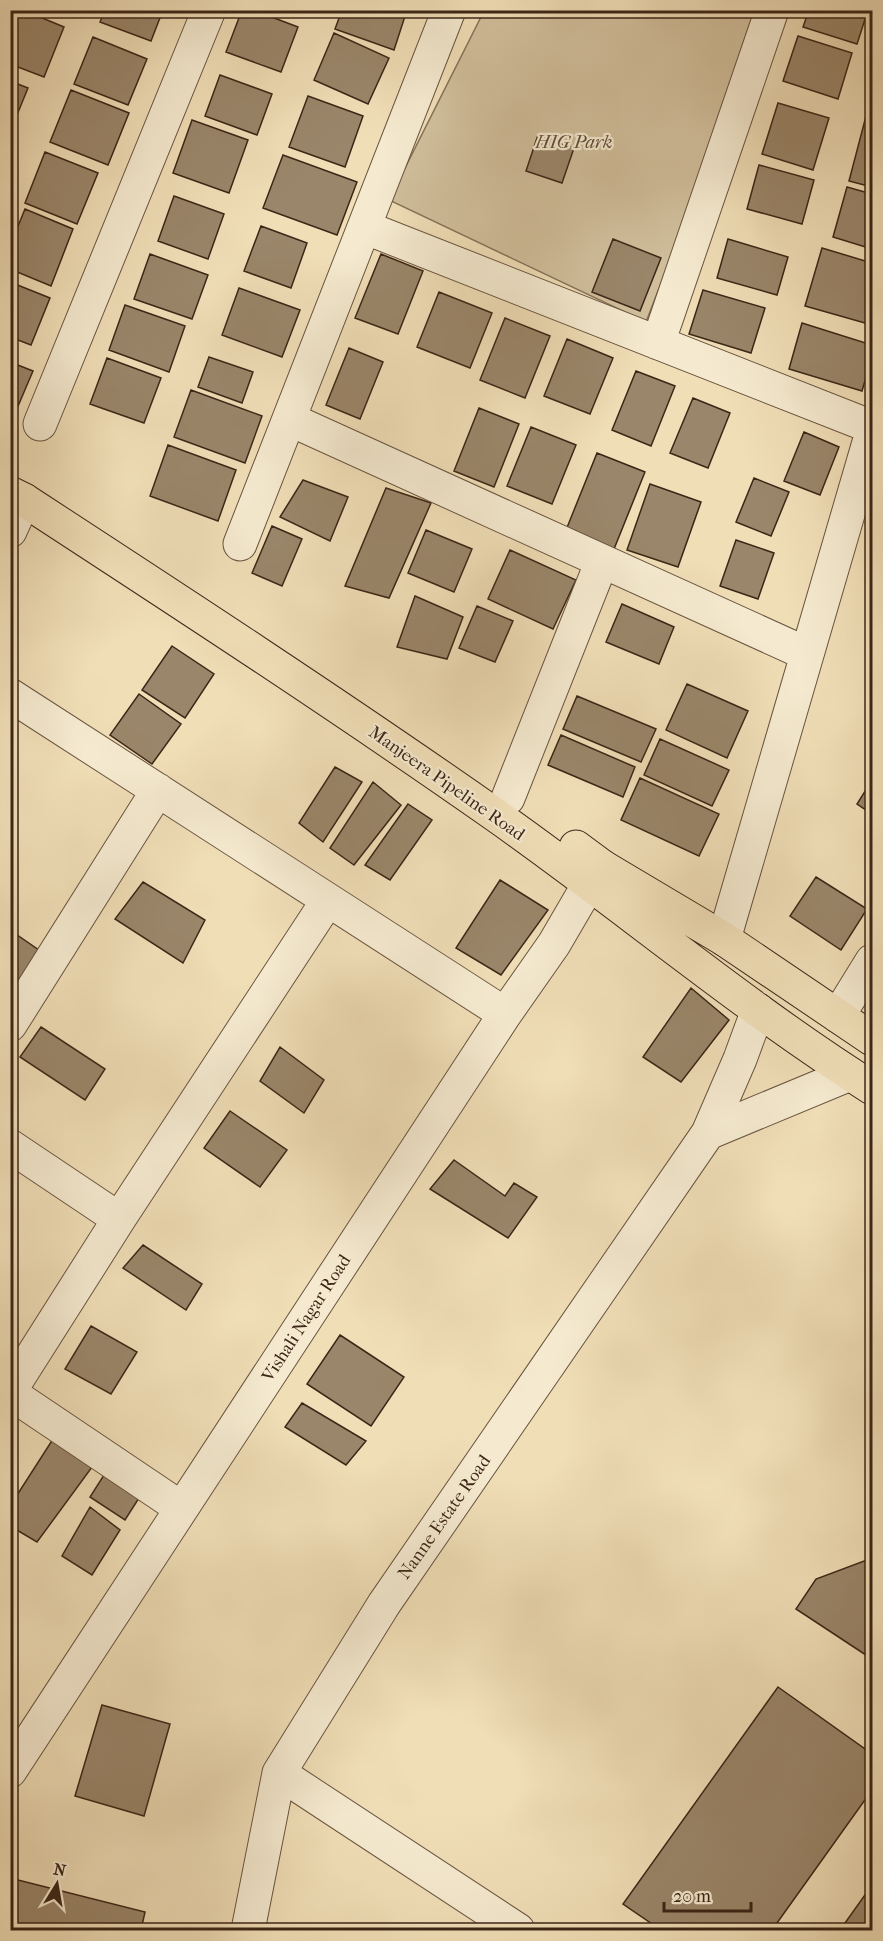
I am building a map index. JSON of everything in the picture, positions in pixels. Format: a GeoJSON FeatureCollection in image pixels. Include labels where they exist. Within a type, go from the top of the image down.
{"type":"FeatureCollection","features":[{"type":"Feature","properties":{"kind":"main road","name":"Manjeera Pipeline Road"},"geometry":{"type":"LineString","coordinates":[[10,470],[35,483],[218,601],[508,798],[596,875],[758,1010],[815,1052],[861,1081]]}},
{"type":"Feature","properties":{"kind":"main road","name":"Manjeera Pipeline Road"},"geometry":{"type":"LineString","coordinates":[[17,496],[207,619],[495,815],[596,875],[724,939],[873,1039]]}},
{"type":"Feature","properties":{"kind":"street"},"geometry":{"type":"LineString","coordinates":[[40,424],[209,10]]}},
{"type":"Feature","properties":{"kind":"street"},"geometry":{"type":"LineString","coordinates":[[240,544],[449,10]]}},
{"type":"Feature","properties":{"kind":"street"},"geometry":{"type":"LineString","coordinates":[[658,343],[772,10]]}},
{"type":"Feature","properties":{"kind":"street"},"geometry":{"type":"LineString","coordinates":[[364,227],[873,430],[724,939]]}},
{"type":"Feature","properties":{"kind":"street"},"geometry":{"type":"LineString","coordinates":[[289,419],[807,654]]}},
{"type":"Feature","properties":{"kind":"street"},"geometry":{"type":"LineString","coordinates":[[10,531],[17,496]]}},
{"type":"Feature","properties":{"kind":"street"},"geometry":{"type":"LineString","coordinates":[[508,798],[602,561]]}},
{"type":"Feature","properties":{"kind":"street"},"geometry":{"type":"LineString","coordinates":[[10,695],[505,1014]]}},
{"type":"Feature","properties":{"kind":"street"},"geometry":{"type":"LineString","coordinates":[[10,1025],[158,790]]}},
{"type":"Feature","properties":{"kind":"street","name":"Vishali Nagar Road"},"geometry":{"type":"LineString","coordinates":[[10,1770],[505,1014],[554,944],[596,875]]}},
{"type":"Feature","properties":{"kind":"street"},"geometry":{"type":"LineString","coordinates":[[181,1508],[10,1392],[328,900]]}},
{"type":"Feature","properties":{"kind":"street"},"geometry":{"type":"LineString","coordinates":[[838,1016],[873,961]]}},
{"type":"Feature","properties":{"kind":"street","name":"Nanne Estate Road"},"geometry":{"type":"LineString","coordinates":[[248,1930],[279,1773],[384,1604],[708,1133],[758,1010]]}},
{"type":"Feature","properties":{"kind":"street"},"geometry":{"type":"LineString","coordinates":[[708,1133],[861,1081]]}},
{"type":"Feature","properties":{"kind":"street"},"geometry":{"type":"LineString","coordinates":[[10,1146],[120,1219]]}},
{"type":"Feature","properties":{"kind":"street"},"geometry":{"type":"LineString","coordinates":[[279,1773],[518,1930]]}},
{"type":"Feature","properties":{"kind":"green space","name":"HIG Park"},"geometry":{"type":"Polygon","coordinates":[[[484,11],[766,11],[646,322],[389,200],[484,11]]]}},
{"type":"Feature","properties":{"kind":"building"},"geometry":{"type":"Polygon","coordinates":[[[10,10],[23,10],[64,27],[44,77],[10,64],[10,10]]]}},
{"type":"Feature","properties":{"kind":"building"},"geometry":{"type":"Polygon","coordinates":[[[105,10],[163,10],[151,41],[100,22],[105,10]]]}},
{"type":"Feature","properties":{"kind":"building"},"geometry":{"type":"Polygon","coordinates":[[[242,10],[253,10],[298,27],[281,72],[226,52],[242,10]]]}},
{"type":"Feature","properties":{"kind":"building"},"geometry":{"type":"Polygon","coordinates":[[[342,10],[407,10],[394,50],[335,29],[342,10]]]}},
{"type":"Feature","properties":{"kind":"building"},"geometry":{"type":"Polygon","coordinates":[[[809,10],[868,10],[857,44],[803,27],[809,10]]]}},
{"type":"Feature","properties":{"kind":"building"},"geometry":{"type":"Polygon","coordinates":[[[334,33],[389,58],[368,104],[314,80],[334,33]]]}},
{"type":"Feature","properties":{"kind":"building"},"geometry":{"type":"Polygon","coordinates":[[[798,36],[852,53],[838,99],[783,81],[798,36]]]}},
{"type":"Feature","properties":{"kind":"building"},"geometry":{"type":"Polygon","coordinates":[[[93,37],[147,59],[128,105],[74,84],[93,37]]]}},
{"type":"Feature","properties":{"kind":"building"},"geometry":{"type":"Polygon","coordinates":[[[220,75],[272,94],[257,135],[205,116],[220,75]]]}},
{"type":"Feature","properties":{"kind":"building"},"geometry":{"type":"Polygon","coordinates":[[[10,81],[28,88],[10,132],[10,81]]]}},
{"type":"Feature","properties":{"kind":"building"},"geometry":{"type":"Polygon","coordinates":[[[71,90],[129,113],[108,165],[50,142],[71,90]]]}},
{"type":"Feature","properties":{"kind":"building"},"geometry":{"type":"Polygon","coordinates":[[[308,96],[363,116],[345,167],[289,147],[308,96]]]}},
{"type":"Feature","properties":{"kind":"building"},"geometry":{"type":"Polygon","coordinates":[[[778,103],[829,118],[813,170],[762,154],[778,103]]]}},
{"type":"Feature","properties":{"kind":"building"},"geometry":{"type":"Polygon","coordinates":[[[866,116],[872,117],[872,187],[849,181],[866,116]]]}},
{"type":"Feature","properties":{"kind":"building"},"geometry":{"type":"Polygon","coordinates":[[[192,120],[248,140],[229,193],[173,173],[192,120]]]}},
{"type":"Feature","properties":{"kind":"building"},"geometry":{"type":"Polygon","coordinates":[[[538,135],[574,148],[562,183],[526,171],[538,135]]]}},
{"type":"Feature","properties":{"kind":"building"},"geometry":{"type":"Polygon","coordinates":[[[45,152],[98,173],[77,224],[25,203],[45,152]]]}},
{"type":"Feature","properties":{"kind":"building"},"geometry":{"type":"Polygon","coordinates":[[[283,155],[357,182],[337,235],[263,208],[283,155]]]}},
{"type":"Feature","properties":{"kind":"building"},"geometry":{"type":"Polygon","coordinates":[[[759,165],[814,180],[802,224],[747,209],[759,165]]]}},
{"type":"Feature","properties":{"kind":"building"},"geometry":{"type":"Polygon","coordinates":[[[847,187],[872,194],[872,249],[833,237],[847,187]]]}},
{"type":"Feature","properties":{"kind":"building"},"geometry":{"type":"Polygon","coordinates":[[[174,196],[224,214],[208,259],[158,241],[174,196]]]}},
{"type":"Feature","properties":{"kind":"building"},"geometry":{"type":"Polygon","coordinates":[[[25,209],[73,229],[51,286],[10,269],[10,246],[25,209]]]}},
{"type":"Feature","properties":{"kind":"building"},"geometry":{"type":"Polygon","coordinates":[[[261,226],[307,243],[291,288],[244,271],[261,226]]]}},
{"type":"Feature","properties":{"kind":"building"},"geometry":{"type":"Polygon","coordinates":[[[613,239],[661,258],[640,311],[592,292],[613,239]]]}},
{"type":"Feature","properties":{"kind":"building"},"geometry":{"type":"Polygon","coordinates":[[[728,239],[788,257],[777,295],[717,278],[728,239]]]}},
{"type":"Feature","properties":{"kind":"building"},"geometry":{"type":"Polygon","coordinates":[[[822,248],[872,263],[872,325],[805,306],[822,248]]]}},
{"type":"Feature","properties":{"kind":"building"},"geometry":{"type":"Polygon","coordinates":[[[150,254],[208,275],[192,319],[134,299],[150,254]]]}},
{"type":"Feature","properties":{"kind":"building"},"geometry":{"type":"Polygon","coordinates":[[[381,254],[423,271],[398,334],[355,318],[381,254]]]}},
{"type":"Feature","properties":{"kind":"building"},"geometry":{"type":"Polygon","coordinates":[[[10,282],[50,298],[31,345],[10,337],[10,282]]]}},
{"type":"Feature","properties":{"kind":"building"},"geometry":{"type":"Polygon","coordinates":[[[239,288],[300,310],[282,357],[222,335],[239,288]]]}},
{"type":"Feature","properties":{"kind":"building"},"geometry":{"type":"Polygon","coordinates":[[[703,290],[765,308],[751,353],[689,334],[703,290]]]}},
{"type":"Feature","properties":{"kind":"building"},"geometry":{"type":"Polygon","coordinates":[[[439,292],[492,313],[470,368],[417,347],[439,292]]]}},
{"type":"Feature","properties":{"kind":"building"},"geometry":{"type":"Polygon","coordinates":[[[125,305],[185,326],[169,372],[109,350],[125,305]]]}},
{"type":"Feature","properties":{"kind":"building"},"geometry":{"type":"Polygon","coordinates":[[[505,318],[550,336],[525,398],[480,380],[505,318]]]}},
{"type":"Feature","properties":{"kind":"building"},"geometry":{"type":"Polygon","coordinates":[[[802,323],[872,345],[872,357],[862,391],[789,369],[802,323]]]}},
{"type":"Feature","properties":{"kind":"building"},"geometry":{"type":"Polygon","coordinates":[[[567,339],[613,358],[590,414],[544,396],[567,339]]]}},
{"type":"Feature","properties":{"kind":"building"},"geometry":{"type":"Polygon","coordinates":[[[349,348],[383,362],[360,419],[326,405],[349,348]]]}},
{"type":"Feature","properties":{"kind":"building"},"geometry":{"type":"Polygon","coordinates":[[[209,357],[253,372],[242,403],[198,387],[209,357]]]}},
{"type":"Feature","properties":{"kind":"building"},"geometry":{"type":"Polygon","coordinates":[[[107,358],[161,378],[144,423],[90,404],[107,358]]]}},
{"type":"Feature","properties":{"kind":"building"},"geometry":{"type":"Polygon","coordinates":[[[10,362],[33,371],[10,425],[10,362]]]}},
{"type":"Feature","properties":{"kind":"building"},"geometry":{"type":"Polygon","coordinates":[[[636,371],[675,386],[651,446],[612,430],[636,371]]]}},
{"type":"Feature","properties":{"kind":"building"},"geometry":{"type":"Polygon","coordinates":[[[191,390],[262,416],[245,463],[174,437],[191,390]]]}},
{"type":"Feature","properties":{"kind":"building"},"geometry":{"type":"Polygon","coordinates":[[[693,398],[730,413],[708,468],[670,453],[693,398]]]}},
{"type":"Feature","properties":{"kind":"building"},"geometry":{"type":"Polygon","coordinates":[[[479,408],[519,424],[494,487],[454,471],[479,408]]]}},
{"type":"Feature","properties":{"kind":"building"},"geometry":{"type":"Polygon","coordinates":[[[531,427],[576,445],[552,504],[507,486],[531,427]]]}},
{"type":"Feature","properties":{"kind":"building"},"geometry":{"type":"Polygon","coordinates":[[[804,432],[839,447],[820,495],[784,481],[804,432]]]}},
{"type":"Feature","properties":{"kind":"building"},"geometry":{"type":"Polygon","coordinates":[[[168,445],[236,470],[218,521],[150,496],[168,445]]]}},
{"type":"Feature","properties":{"kind":"building"},"geometry":{"type":"Polygon","coordinates":[[[597,453],[645,472],[612,554],[564,535],[597,453]]]}},
{"type":"Feature","properties":{"kind":"building"},"geometry":{"type":"Polygon","coordinates":[[[754,478],[789,492],[771,536],[736,522],[754,478]]]}},
{"type":"Feature","properties":{"kind":"building"},"geometry":{"type":"Polygon","coordinates":[[[303,480],[348,497],[330,541],[280,517],[303,480]]]}},
{"type":"Feature","properties":{"kind":"building"},"geometry":{"type":"Polygon","coordinates":[[[650,484],[701,502],[678,567],[627,550],[650,484]]]}},
{"type":"Feature","properties":{"kind":"building"},"geometry":{"type":"Polygon","coordinates":[[[386,488],[431,503],[389,598],[345,586],[386,488]]]}},
{"type":"Feature","properties":{"kind":"building"},"geometry":{"type":"Polygon","coordinates":[[[272,526],[302,539],[282,586],[252,573],[272,526]]]}},
{"type":"Feature","properties":{"kind":"building"},"geometry":{"type":"Polygon","coordinates":[[[426,530],[472,549],[454,592],[408,573],[426,530]]]}},
{"type":"Feature","properties":{"kind":"building"},"geometry":{"type":"Polygon","coordinates":[[[736,540],[774,553],[758,599],[720,586],[736,540]]]}},
{"type":"Feature","properties":{"kind":"building"},"geometry":{"type":"Polygon","coordinates":[[[510,550],[576,580],[553,629],[488,599],[510,550]]]}},
{"type":"Feature","properties":{"kind":"building"},"geometry":{"type":"Polygon","coordinates":[[[415,596],[463,617],[447,659],[397,647],[415,596]]]}},
{"type":"Feature","properties":{"kind":"building"},"geometry":{"type":"Polygon","coordinates":[[[622,604],[674,627],[659,664],[606,642],[622,604]]]}},
{"type":"Feature","properties":{"kind":"building"},"geometry":{"type":"Polygon","coordinates":[[[477,606],[513,621],[495,662],[459,648],[477,606]]]}},
{"type":"Feature","properties":{"kind":"building"},"geometry":{"type":"Polygon","coordinates":[[[172,646],[214,674],[185,718],[142,690],[172,646]]]}},
{"type":"Feature","properties":{"kind":"building"},"geometry":{"type":"Polygon","coordinates":[[[687,684],[748,711],[727,758],[666,730],[687,684]]]}},
{"type":"Feature","properties":{"kind":"building"},"geometry":{"type":"Polygon","coordinates":[[[139,694],[181,724],[152,764],[110,735],[139,694]]]}},
{"type":"Feature","properties":{"kind":"building"},"geometry":{"type":"Polygon","coordinates":[[[577,696],[656,729],[641,762],[563,729],[577,696]]]}},
{"type":"Feature","properties":{"kind":"building"},"geometry":{"type":"Polygon","coordinates":[[[561,735],[635,767],[623,797],[548,765],[561,735]]]}},
{"type":"Feature","properties":{"kind":"building"},"geometry":{"type":"Polygon","coordinates":[[[660,739],[729,770],[712,806],[644,775],[660,739]]]}},
{"type":"Feature","properties":{"kind":"building"},"geometry":{"type":"Polygon","coordinates":[[[335,767],[362,782],[323,842],[299,823],[335,767]]]}},
{"type":"Feature","properties":{"kind":"building"},"geometry":{"type":"Polygon","coordinates":[[[640,778],[719,814],[699,856],[621,820],[640,778]]]}},
{"type":"Feature","properties":{"kind":"building"},"geometry":{"type":"Polygon","coordinates":[[[872,780],[872,814],[857,804],[872,780]]]}},
{"type":"Feature","properties":{"kind":"building"},"geometry":{"type":"Polygon","coordinates":[[[373,782],[401,805],[354,865],[330,848],[373,782]]]}},
{"type":"Feature","properties":{"kind":"building"},"geometry":{"type":"Polygon","coordinates":[[[408,804],[432,820],[390,880],[365,865],[408,804]]]}},
{"type":"Feature","properties":{"kind":"building"},"geometry":{"type":"Polygon","coordinates":[[[816,877],[867,909],[841,950],[790,916],[816,877]]]}},
{"type":"Feature","properties":{"kind":"building"},"geometry":{"type":"Polygon","coordinates":[[[500,880],[548,910],[501,975],[456,948],[500,880]]]}},
{"type":"Feature","properties":{"kind":"building"},"geometry":{"type":"Polygon","coordinates":[[[143,882],[205,920],[183,963],[115,919],[143,882]]]}},
{"type":"Feature","properties":{"kind":"building"},"geometry":{"type":"Polygon","coordinates":[[[10,930],[46,955],[10,997],[10,930]]]}},
{"type":"Feature","properties":{"kind":"building"},"geometry":{"type":"Polygon","coordinates":[[[691,988],[729,1020],[681,1082],[643,1057],[691,988]]]}},
{"type":"Feature","properties":{"kind":"building"},"geometry":{"type":"Polygon","coordinates":[[[41,1027],[105,1069],[85,1100],[20,1057],[41,1027]]]}},
{"type":"Feature","properties":{"kind":"building"},"geometry":{"type":"Polygon","coordinates":[[[280,1047],[324,1080],[304,1113],[260,1081],[280,1047]]]}},
{"type":"Feature","properties":{"kind":"building"},"geometry":{"type":"Polygon","coordinates":[[[230,1111],[287,1150],[260,1187],[204,1148],[230,1111]]]}},
{"type":"Feature","properties":{"kind":"building"},"geometry":{"type":"Polygon","coordinates":[[[454,1160],[505,1196],[514,1183],[537,1197],[508,1238],[430,1189],[454,1160]]]}},
{"type":"Feature","properties":{"kind":"building"},"geometry":{"type":"Polygon","coordinates":[[[143,1245],[202,1284],[186,1310],[123,1268],[143,1245]]]}},
{"type":"Feature","properties":{"kind":"building"},"geometry":{"type":"Polygon","coordinates":[[[91,1326],[137,1352],[111,1394],[65,1369],[91,1326]]]}},
{"type":"Feature","properties":{"kind":"building"},"geometry":{"type":"Polygon","coordinates":[[[340,1335],[404,1377],[371,1426],[307,1384],[340,1335]]]}},
{"type":"Feature","properties":{"kind":"building"},"geometry":{"type":"Polygon","coordinates":[[[302,1403],[366,1441],[346,1465],[285,1427],[302,1403]]]}},
{"type":"Feature","properties":{"kind":"building"},"geometry":{"type":"Polygon","coordinates":[[[53,1439],[95,1463],[37,1542],[10,1526],[10,1506],[53,1439]]]}},
{"type":"Feature","properties":{"kind":"building"},"geometry":{"type":"Polygon","coordinates":[[[104,1475],[139,1498],[125,1520],[90,1497],[104,1475]]]}},
{"type":"Feature","properties":{"kind":"building"},"geometry":{"type":"Polygon","coordinates":[[[90,1507],[120,1530],[92,1575],[62,1556],[90,1507]]]}},
{"type":"Feature","properties":{"kind":"building"},"geometry":{"type":"Polygon","coordinates":[[[872,1558],[872,1659],[796,1609],[816,1579],[872,1558]]]}},
{"type":"Feature","properties":{"kind":"building"},"geometry":{"type":"Polygon","coordinates":[[[778,1687],[872,1754],[872,1790],[772,1930],[661,1930],[623,1904],[778,1687]]]}},
{"type":"Feature","properties":{"kind":"building"},"geometry":{"type":"Polygon","coordinates":[[[102,1705],[170,1724],[144,1816],[75,1796],[102,1705]]]}},
{"type":"Feature","properties":{"kind":"building"},"geometry":{"type":"Polygon","coordinates":[[[10,1878],[145,1912],[141,1930],[10,1930],[10,1878]]]}},
{"type":"Feature","properties":{"kind":"building"},"geometry":{"type":"Polygon","coordinates":[[[872,1885],[872,1930],[840,1930],[872,1885]]]}}]}
